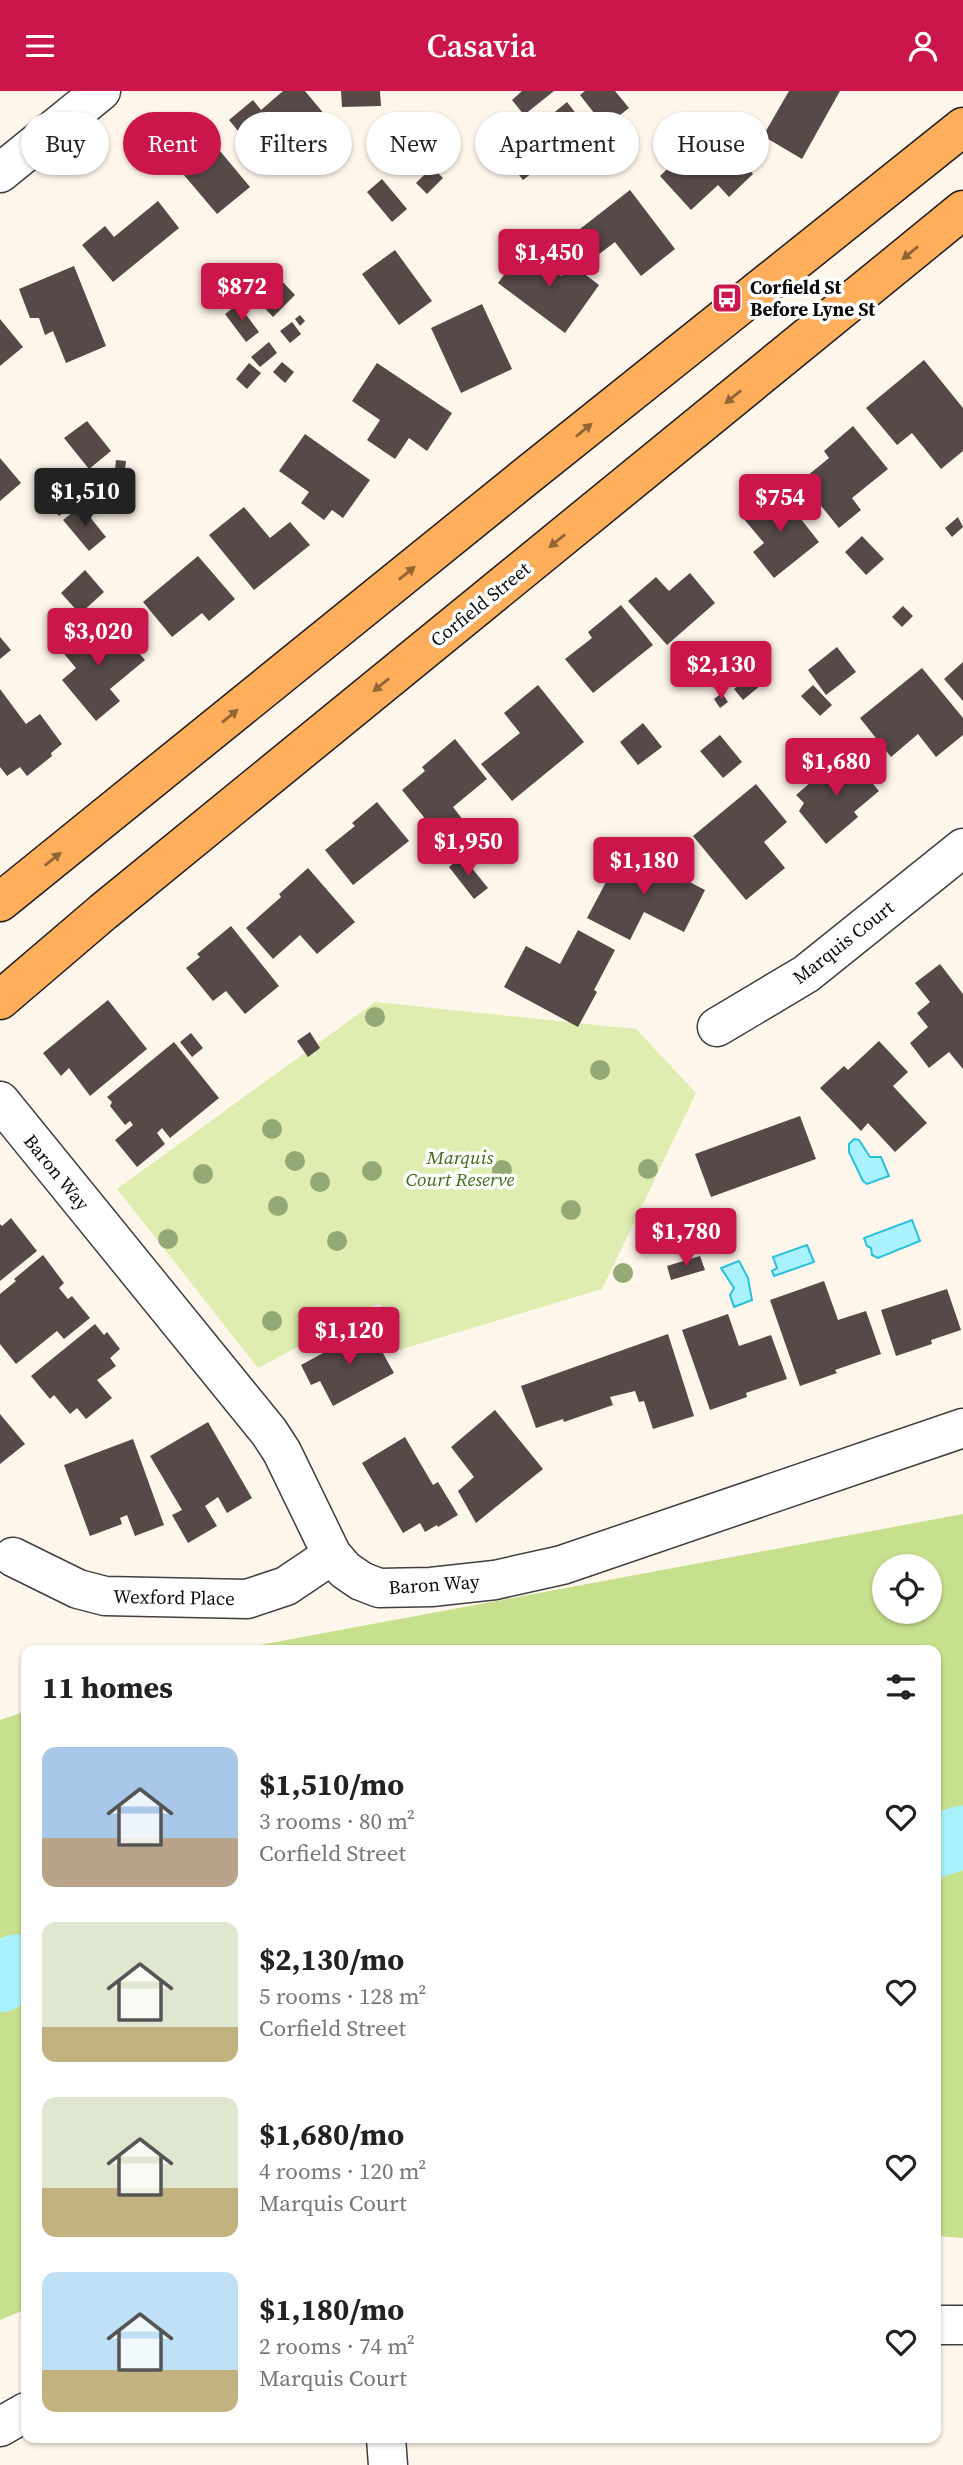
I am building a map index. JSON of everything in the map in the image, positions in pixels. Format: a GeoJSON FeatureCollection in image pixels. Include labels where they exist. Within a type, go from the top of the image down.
{"type":"FeatureCollection","features":[{"type":"Feature","properties":{"kind":"main road"},"geometry":{"type":"LineString","coordinates":[[0,902],[963,127]]}},
{"type":"Feature","properties":{"kind":"main road","name":"Corfield Street"},"geometry":{"type":"LineString","coordinates":[[0,1000],[125,894],[963,210]]}},
{"type":"Feature","properties":{"kind":"street"},"geometry":{"type":"LineString","coordinates":[[0,173],[101,91]]}},
{"type":"Feature","properties":{"kind":"street","name":"Marquis Court"},"geometry":{"type":"LineString","coordinates":[[717,1027],[806,974],[963,848]]}},
{"type":"Feature","properties":{"kind":"street","name":"Baron Way"},"geometry":{"type":"LineString","coordinates":[[0,1101],[269,1433],[282,1452],[332,1555],[345,1570],[361,1581],[379,1588],[431,1587],[495,1580],[562,1566],[963,1428]]}},
{"type":"Feature","properties":{"kind":"street","name":"Wexford Place"},"geometry":{"type":"LineString","coordinates":[[13,1557],[78,1589],[105,1596],[247,1598],[286,1585],[332,1555]]}},
{"type":"Feature","properties":{"kind":"street"},"geometry":{"type":"LineString","coordinates":[[941,2325],[963,2325]]}},
{"type":"Feature","properties":{"kind":"street"},"geometry":{"type":"LineString","coordinates":[[0,2427],[21,2415]]}},
{"type":"Feature","properties":{"kind":"street"},"geometry":{"type":"LineString","coordinates":[[386,2443],[388,2465]]}},
{"type":"Feature","properties":{"kind":"green space","name":"Marquis Court Reserve"},"geometry":{"type":"Polygon","coordinates":[[[375,1002],[636,1029],[696,1093],[602,1289],[399,1350],[380,1303],[258,1368],[117,1189],[375,1002]]]}},
{"type":"Feature","properties":{"kind":"green space"},"geometry":{"type":"Polygon","coordinates":[[[963,1514],[963,2238],[941,2236],[941,1645],[260,1645],[963,1514]]]}},
{"type":"Feature","properties":{"kind":"green space"},"geometry":{"type":"Polygon","coordinates":[[[21,1713],[21,2311],[0,2320],[0,1720],[21,1713]]]}},
{"type":"Feature","properties":{"kind":"water"},"geometry":{"type":"Polygon","coordinates":[[[854,1139],[859,1140],[870,1157],[881,1157],[889,1176],[867,1184],[863,1181],[849,1152],[849,1144],[854,1139]]]}},
{"type":"Feature","properties":{"kind":"water"},"geometry":{"type":"Polygon","coordinates":[[[912,1220],[920,1241],[878,1258],[872,1255],[864,1238],[912,1220]]]}},
{"type":"Feature","properties":{"kind":"water"},"geometry":{"type":"Polygon","coordinates":[[[807,1245],[814,1262],[774,1276],[772,1271],[777,1268],[773,1257],[807,1245]]]}},
{"type":"Feature","properties":{"kind":"water"},"geometry":{"type":"Polygon","coordinates":[[[739,1261],[748,1278],[752,1300],[734,1307],[730,1295],[734,1288],[721,1268],[739,1261]]]}},
{"type":"Feature","properties":{"kind":"building"},"geometry":{"type":"Polygon","coordinates":[[[283,91],[305,91],[322,112],[239,112],[253,100],[261,110],[283,91]]]}},
{"type":"Feature","properties":{"kind":"building"},"geometry":{"type":"Polygon","coordinates":[[[341,91],[380,91],[381,106],[342,107],[341,91]]]}},
{"type":"Feature","properties":{"kind":"building"},"geometry":{"type":"Polygon","coordinates":[[[522,91],[554,91],[528,112],[522,112],[512,100],[522,91]]]}},
{"type":"Feature","properties":{"kind":"building"},"geometry":{"type":"Polygon","coordinates":[[[585,91],[615,91],[629,108],[624,112],[593,112],[580,95],[585,91]]]}},
{"type":"Feature","properties":{"kind":"building"},"geometry":{"type":"Polygon","coordinates":[[[789,91],[840,91],[802,159],[769,140],[769,126],[789,91]]]}},
{"type":"Feature","properties":{"kind":"building"},"geometry":{"type":"Polygon","coordinates":[[[567,102],[575,112],[555,112],[567,102]]]}},
{"type":"Feature","properties":{"kind":"building"},"geometry":{"type":"Polygon","coordinates":[[[235,115],[235,127],[229,120],[235,115]]]}},
{"type":"Feature","properties":{"kind":"building"},"geometry":{"type":"Polygon","coordinates":[[[221,152],[235,169],[235,175],[240,175],[250,187],[217,214],[184,175],[221,175],[221,152]]]}},
{"type":"Feature","properties":{"kind":"building"},"geometry":{"type":"Polygon","coordinates":[[[424,175],[440,175],[443,178],[427,194],[416,183],[424,175]]]}},
{"type":"Feature","properties":{"kind":"building"},"geometry":{"type":"Polygon","coordinates":[[[752,175],[729,197],[718,185],[691,210],[660,176],[752,175]]]}},
{"type":"Feature","properties":{"kind":"building"},"geometry":{"type":"Polygon","coordinates":[[[382,179],[407,209],[392,222],[367,192],[382,179]]]}},
{"type":"Feature","properties":{"kind":"building"},"geometry":{"type":"Polygon","coordinates":[[[630,190],[675,249],[641,276],[615,242],[590,261],[571,236],[630,190]]]}},
{"type":"Feature","properties":{"kind":"building"},"geometry":{"type":"Polygon","coordinates":[[[158,201],[179,228],[113,282],[82,245],[105,226],[114,237],[158,201]]]}},
{"type":"Feature","properties":{"kind":"building"},"geometry":{"type":"Polygon","coordinates":[[[523,249],[561,276],[570,263],[599,285],[565,333],[498,283],[523,249]]]}},
{"type":"Feature","properties":{"kind":"building"},"geometry":{"type":"Polygon","coordinates":[[[395,250],[432,301],[399,325],[362,274],[395,250]]]}},
{"type":"Feature","properties":{"kind":"building"},"geometry":{"type":"Polygon","coordinates":[[[74,266],[106,346],[66,363],[53,331],[45,335],[39,318],[30,318],[19,289],[74,266]]]}},
{"type":"Feature","properties":{"kind":"building"},"geometry":{"type":"Polygon","coordinates":[[[279,278],[295,295],[273,317],[257,300],[279,278]]]}},
{"type":"Feature","properties":{"kind":"building"},"geometry":{"type":"Polygon","coordinates":[[[238,304],[259,332],[246,342],[225,314],[238,304]]]}},
{"type":"Feature","properties":{"kind":"building"},"geometry":{"type":"Polygon","coordinates":[[[482,304],[512,369],[461,393],[431,328],[482,304]]]}},
{"type":"Feature","properties":{"kind":"building"},"geometry":{"type":"Polygon","coordinates":[[[300,315],[305,321],[300,326],[295,319],[300,315]]]}},
{"type":"Feature","properties":{"kind":"building"},"geometry":{"type":"Polygon","coordinates":[[[0,319],[23,347],[0,366],[0,319]]]}},
{"type":"Feature","properties":{"kind":"building"},"geometry":{"type":"Polygon","coordinates":[[[292,322],[301,334],[290,343],[280,331],[292,322]]]}},
{"type":"Feature","properties":{"kind":"building"},"geometry":{"type":"Polygon","coordinates":[[[269,342],[277,353],[260,367],[251,357],[269,342]]]}},
{"type":"Feature","properties":{"kind":"building"},"geometry":{"type":"Polygon","coordinates":[[[924,360],[963,408],[963,451],[941,469],[912,433],[897,445],[866,408],[924,360]]]}},
{"type":"Feature","properties":{"kind":"building"},"geometry":{"type":"Polygon","coordinates":[[[282,362],[294,372],[285,383],[273,372],[282,362]]]}},
{"type":"Feature","properties":{"kind":"building"},"geometry":{"type":"Polygon","coordinates":[[[249,363],[261,373],[247,389],[236,379],[249,363]]]}},
{"type":"Feature","properties":{"kind":"building"},"geometry":{"type":"Polygon","coordinates":[[[377,363],[452,413],[427,451],[409,438],[395,459],[367,440],[380,420],[352,401],[377,363]]]}},
{"type":"Feature","properties":{"kind":"building"},"geometry":{"type":"Polygon","coordinates":[[[87,421],[111,451],[89,469],[64,438],[87,421]]]}},
{"type":"Feature","properties":{"kind":"building"},"geometry":{"type":"Polygon","coordinates":[[[853,426],[888,469],[852,498],[861,510],[839,528],[801,481],[829,458],[824,451],[853,426]]]}},
{"type":"Feature","properties":{"kind":"building"},"geometry":{"type":"Polygon","coordinates":[[[305,434],[370,480],[343,518],[332,510],[324,520],[301,503],[309,492],[279,471],[305,434]]]}},
{"type":"Feature","properties":{"kind":"building"},"geometry":{"type":"Polygon","coordinates":[[[0,458],[21,483],[0,501],[0,458]]]}},
{"type":"Feature","properties":{"kind":"building"},"geometry":{"type":"Polygon","coordinates":[[[116,460],[126,461],[125,470],[115,469],[116,460]]]}},
{"type":"Feature","properties":{"kind":"building"},"geometry":{"type":"Polygon","coordinates":[[[778,490],[819,542],[774,578],[753,552],[764,543],[743,518],[778,490]]]}},
{"type":"Feature","properties":{"kind":"building"},"geometry":{"type":"Polygon","coordinates":[[[62,503],[68,509],[59,516],[54,510],[62,503]]]}},
{"type":"Feature","properties":{"kind":"building"},"geometry":{"type":"Polygon","coordinates":[[[81,506],[106,537],[89,551],[63,520],[81,506]]]}},
{"type":"Feature","properties":{"kind":"building"},"geometry":{"type":"Polygon","coordinates":[[[244,507],[270,538],[290,522],[310,545],[254,590],[209,535],[244,507]]]}},
{"type":"Feature","properties":{"kind":"building"},"geometry":{"type":"Polygon","coordinates":[[[958,517],[963,527],[952,537],[945,528],[958,517]]]}},
{"type":"Feature","properties":{"kind":"building"},"geometry":{"type":"Polygon","coordinates":[[[862,536],[884,559],[866,575],[845,552],[862,536]]]}},
{"type":"Feature","properties":{"kind":"building"},"geometry":{"type":"Polygon","coordinates":[[[198,556],[235,599],[209,621],[202,613],[172,637],[143,602],[198,556]]]}},
{"type":"Feature","properties":{"kind":"building"},"geometry":{"type":"Polygon","coordinates":[[[85,570],[104,592],[80,614],[61,593],[85,570]]]}},
{"type":"Feature","properties":{"kind":"building"},"geometry":{"type":"Polygon","coordinates":[[[690,573],[715,603],[667,645],[628,601],[656,577],[669,591],[690,573]]]}},
{"type":"Feature","properties":{"kind":"building"},"geometry":{"type":"Polygon","coordinates":[[[621,605],[653,645],[593,693],[565,659],[592,638],[588,632],[621,605]]]}},
{"type":"Feature","properties":{"kind":"building"},"geometry":{"type":"Polygon","coordinates":[[[903,606],[913,616],[902,627],[892,617],[903,606]]]}},
{"type":"Feature","properties":{"kind":"building"},"geometry":{"type":"Polygon","coordinates":[[[90,621],[109,643],[121,632],[145,660],[110,689],[120,701],[96,721],[62,680],[76,668],[59,648],[90,621]]]}},
{"type":"Feature","properties":{"kind":"building"},"geometry":{"type":"Polygon","coordinates":[[[0,637],[11,650],[0,659],[0,637]]]}},
{"type":"Feature","properties":{"kind":"building"},"geometry":{"type":"Polygon","coordinates":[[[837,647],[856,672],[826,695],[808,670],[837,647]]]}},
{"type":"Feature","properties":{"kind":"building"},"geometry":{"type":"Polygon","coordinates":[[[963,662],[963,701],[944,679],[963,662]]]}},
{"type":"Feature","properties":{"kind":"building"},"geometry":{"type":"Polygon","coordinates":[[[922,668],[963,718],[963,735],[936,757],[918,734],[891,757],[860,718],[922,668]]]}},
{"type":"Feature","properties":{"kind":"building"},"geometry":{"type":"Polygon","coordinates":[[[753,674],[761,685],[743,700],[734,689],[753,674]]]}},
{"type":"Feature","properties":{"kind":"building"},"geometry":{"type":"Polygon","coordinates":[[[538,685],[584,742],[512,801],[481,764],[520,733],[504,713],[538,685]]]}},
{"type":"Feature","properties":{"kind":"building"},"geometry":{"type":"Polygon","coordinates":[[[813,685],[832,705],[820,716],[801,696],[813,685]]]}},
{"type":"Feature","properties":{"kind":"building"},"geometry":{"type":"Polygon","coordinates":[[[0,689],[26,724],[40,714],[62,744],[51,753],[52,756],[27,776],[20,767],[7,776],[0,767],[0,689]]]}},
{"type":"Feature","properties":{"kind":"building"},"geometry":{"type":"Polygon","coordinates":[[[722,693],[728,702],[720,708],[714,699],[722,693]]]}},
{"type":"Feature","properties":{"kind":"building"},"geometry":{"type":"Polygon","coordinates":[[[643,723],[662,747],[638,765],[620,742],[643,723]]]}},
{"type":"Feature","properties":{"kind":"building"},"geometry":{"type":"Polygon","coordinates":[[[720,735],[742,762],[723,778],[700,751],[720,735]]]}},
{"type":"Feature","properties":{"kind":"building"},"geometry":{"type":"Polygon","coordinates":[[[455,739],[487,779],[453,807],[470,829],[448,847],[402,790],[425,771],[422,767],[455,739]]]}},
{"type":"Feature","properties":{"kind":"building"},"geometry":{"type":"Polygon","coordinates":[[[846,752],[879,791],[854,812],[858,817],[826,844],[799,811],[804,803],[796,795],[846,752]]]}},
{"type":"Feature","properties":{"kind":"building"},"geometry":{"type":"Polygon","coordinates":[[[756,784],[787,822],[764,842],[785,868],[746,900],[693,836],[756,784]]]}},
{"type":"Feature","properties":{"kind":"building"},"geometry":{"type":"Polygon","coordinates":[[[377,802],[409,841],[353,885],[325,850],[355,826],[352,823],[377,802]]]}},
{"type":"Feature","properties":{"kind":"building"},"geometry":{"type":"Polygon","coordinates":[[[624,848],[705,890],[684,932],[644,912],[630,940],[587,918],[624,848]]]}},
{"type":"Feature","properties":{"kind":"building"},"geometry":{"type":"Polygon","coordinates":[[[462,856],[488,888],[474,899],[449,867],[462,856]]]}},
{"type":"Feature","properties":{"kind":"building"},"geometry":{"type":"Polygon","coordinates":[[[308,868],[355,922],[317,954],[300,935],[273,959],[246,928],[308,868]]]}},
{"type":"Feature","properties":{"kind":"building"},"geometry":{"type":"Polygon","coordinates":[[[231,926],[279,986],[245,1014],[226,991],[213,1001],[186,968],[200,957],[197,954],[231,926]]]}},
{"type":"Feature","properties":{"kind":"building"},"geometry":{"type":"Polygon","coordinates":[[[578,930],[615,950],[578,1027],[504,987],[526,946],[560,964],[578,930]]]}},
{"type":"Feature","properties":{"kind":"building"},"geometry":{"type":"Polygon","coordinates":[[[940,964],[963,994],[963,1069],[949,1052],[929,1068],[910,1043],[928,1027],[917,1013],[930,1002],[915,983],[940,964]]]}},
{"type":"Feature","properties":{"kind":"building"},"geometry":{"type":"Polygon","coordinates":[[[108,1000],[147,1049],[90,1096],[69,1068],[61,1076],[43,1053],[108,1000]]]}},
{"type":"Feature","properties":{"kind":"building"},"geometry":{"type":"Polygon","coordinates":[[[310,1032],[320,1048],[308,1057],[297,1041],[310,1032]]]}},
{"type":"Feature","properties":{"kind":"building"},"geometry":{"type":"Polygon","coordinates":[[[191,1033],[203,1048],[192,1057],[180,1042],[191,1033]]]}},
{"type":"Feature","properties":{"kind":"building"},"geometry":{"type":"Polygon","coordinates":[[[879,1041],[908,1072],[893,1086],[927,1123],[895,1152],[868,1123],[861,1131],[820,1088],[844,1066],[848,1070],[879,1041]]]}},
{"type":"Feature","properties":{"kind":"building"},"geometry":{"type":"Polygon","coordinates":[[[174,1042],[219,1098],[170,1138],[162,1128],[157,1133],[165,1144],[137,1167],[115,1140],[133,1125],[130,1121],[125,1125],[110,1106],[112,1102],[107,1097],[174,1042]]]}},
{"type":"Feature","properties":{"kind":"building"},"geometry":{"type":"Polygon","coordinates":[[[800,1116],[816,1159],[711,1197],[695,1154],[800,1116]]]}},
{"type":"Feature","properties":{"kind":"building"},"geometry":{"type":"Polygon","coordinates":[[[11,1218],[37,1251],[0,1281],[0,1224],[2,1226],[11,1218]]]}},
{"type":"Feature","properties":{"kind":"building"},"geometry":{"type":"Polygon","coordinates":[[[43,1255],[64,1283],[59,1288],[68,1299],[72,1296],[90,1318],[64,1339],[57,1331],[16,1364],[0,1344],[0,1294],[43,1255]]]}},
{"type":"Feature","properties":{"kind":"building"},"geometry":{"type":"Polygon","coordinates":[[[700,1256],[705,1270],[671,1280],[667,1266],[700,1256]]]}},
{"type":"Feature","properties":{"kind":"building"},"geometry":{"type":"Polygon","coordinates":[[[824,1281],[838,1320],[866,1311],[881,1354],[800,1386],[770,1300],[824,1281]]]}},
{"type":"Feature","properties":{"kind":"building"},"geometry":{"type":"Polygon","coordinates":[[[947,1289],[961,1330],[931,1340],[932,1344],[896,1356],[881,1310],[947,1289]]]}},
{"type":"Feature","properties":{"kind":"building"},"geometry":{"type":"Polygon","coordinates":[[[728,1314],[739,1346],[771,1335],[787,1379],[746,1393],[747,1397],[710,1410],[682,1330],[728,1314]]]}},
{"type":"Feature","properties":{"kind":"building"},"geometry":{"type":"Polygon","coordinates":[[[95,1324],[104,1335],[107,1332],[120,1349],[110,1358],[116,1366],[97,1380],[112,1398],[86,1419],[77,1408],[70,1414],[54,1395],[50,1399],[31,1376],[95,1324]]]}},
{"type":"Feature","properties":{"kind":"building"},"geometry":{"type":"Polygon","coordinates":[[[369,1328],[394,1373],[333,1406],[320,1381],[311,1385],[301,1365],[369,1328]]]}},
{"type":"Feature","properties":{"kind":"building"},"geometry":{"type":"Polygon","coordinates":[[[668,1334],[694,1416],[653,1429],[644,1401],[639,1402],[635,1391],[610,1397],[613,1405],[564,1422],[563,1419],[536,1428],[521,1386],[668,1334]]]}},
{"type":"Feature","properties":{"kind":"building"},"geometry":{"type":"Polygon","coordinates":[[[495,1410],[543,1469],[476,1523],[458,1491],[474,1477],[451,1447],[495,1410]]]}},
{"type":"Feature","properties":{"kind":"building"},"geometry":{"type":"Polygon","coordinates":[[[0,1414],[25,1444],[0,1464],[0,1414]]]}},
{"type":"Feature","properties":{"kind":"building"},"geometry":{"type":"Polygon","coordinates":[[[208,1422],[252,1498],[227,1513],[218,1497],[205,1506],[217,1526],[188,1543],[172,1515],[182,1510],[150,1456],[208,1422]]]}},
{"type":"Feature","properties":{"kind":"building"},"geometry":{"type":"Polygon","coordinates":[[[405,1437],[433,1485],[438,1482],[458,1515],[425,1532],[420,1523],[403,1533],[362,1463],[405,1437]]]}},
{"type":"Feature","properties":{"kind":"building"},"geometry":{"type":"Polygon","coordinates":[[[133,1439],[164,1525],[135,1536],[127,1515],[120,1518],[122,1524],[90,1536],[64,1465],[133,1439]]]}},
{"type":"Feature","properties":{"kind":"waterway"},"geometry":{"type":"LineString","coordinates":[[941,1844],[963,1837]]}},
{"type":"Feature","properties":{"kind":"waterway"},"geometry":{"type":"LineString","coordinates":[[0,1981],[16,1966],[21,1966]]}},
{"type":"Feature","properties":{"kind":"place","name":"Corfield St Before Lyne St"},"geometry":{"type":"Point","coordinates":[727,298]}}]}
